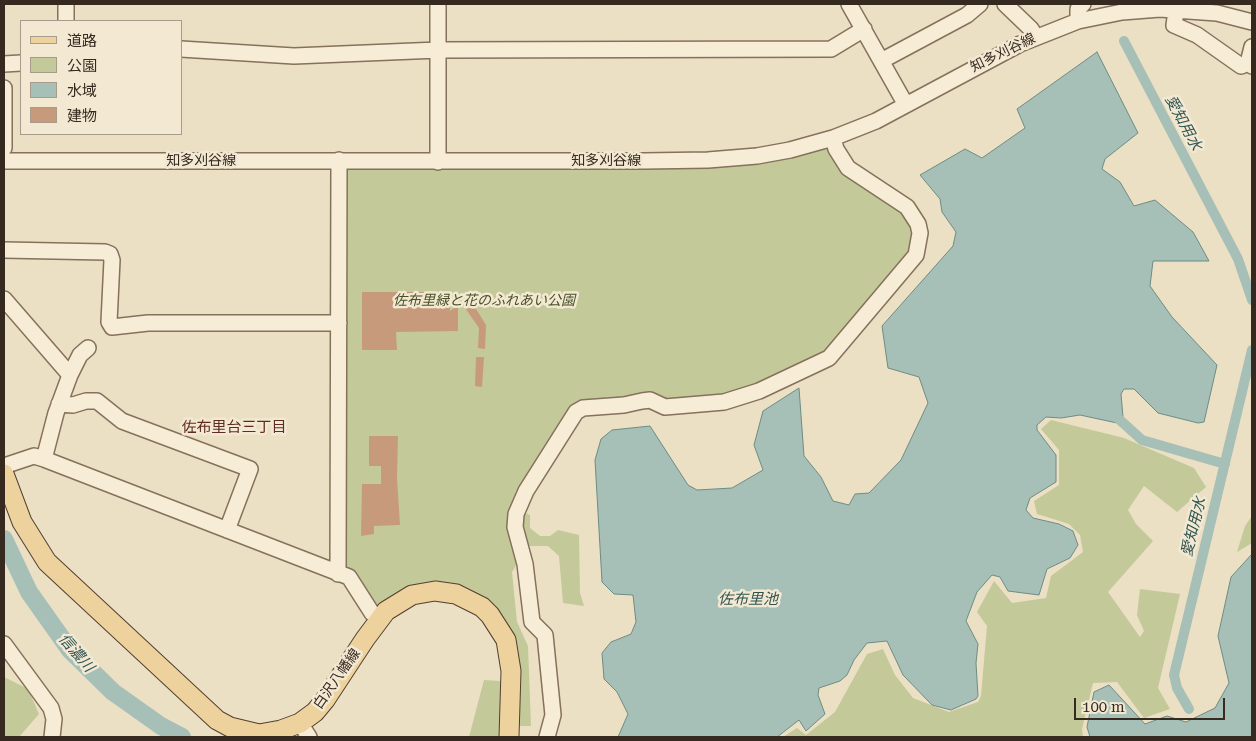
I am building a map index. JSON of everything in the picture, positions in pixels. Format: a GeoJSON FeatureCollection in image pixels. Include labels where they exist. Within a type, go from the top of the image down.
{"type":"FeatureCollection","features":[{"type":"Feature","properties":{"kind":"main road","name":"白沢八幡線"},"geometry":{"type":"LineString","coordinates":[[4,474],[22,522],[47,562],[217,720],[230,727],[259,734],[281,730],[304,730],[379,620],[403,600],[427,592],[456,594],[482,607],[500,629],[510,652],[509,737]]}},
{"type":"Feature","properties":{"kind":"street"},"geometry":{"type":"LineString","coordinates":[[66,4],[66,20]]}},
{"type":"Feature","properties":{"kind":"street"},"geometry":{"type":"LineString","coordinates":[[438,4],[438,162]]}},
{"type":"Feature","properties":{"kind":"street"},"geometry":{"type":"LineString","coordinates":[[848,4],[864,29],[906,106]]}},
{"type":"Feature","properties":{"kind":"street"},"geometry":{"type":"LineString","coordinates":[[881,61],[967,14],[980,4]]}},
{"type":"Feature","properties":{"kind":"street"},"geometry":{"type":"LineString","coordinates":[[1005,4],[1031,28],[1036,37]]}},
{"type":"Feature","properties":{"kind":"street"},"geometry":{"type":"LineString","coordinates":[[1078,21],[1078,9],[1083,4]]}},
{"type":"Feature","properties":{"kind":"street"},"geometry":{"type":"LineString","coordinates":[[1176,10],[1174,25],[1197,35],[1241,66],[1250,65],[1252,47]]}},
{"type":"Feature","properties":{"kind":"street","name":"知多刈谷線"},"geometry":{"type":"LineString","coordinates":[[4,161],[338,160],[438,162],[708,160],[790,150],[833,138],[876,121],[976,66],[1036,37],[1078,21],[1122,12],[1176,10],[1217,13],[1252,22]]}},
{"type":"Feature","properties":{"kind":"street"},"geometry":{"type":"LineString","coordinates":[[182,49],[294,56],[438,50],[831,49],[864,29]]}},
{"type":"Feature","properties":{"kind":"street"},"geometry":{"type":"LineString","coordinates":[[4,64],[20,63]]}},
{"type":"Feature","properties":{"kind":"street"},"geometry":{"type":"LineString","coordinates":[[4,88],[4,148]]}},
{"type":"Feature","properties":{"kind":"street"},"geometry":{"type":"LineString","coordinates":[[547,737],[553,715],[545,636],[532,622],[525,559],[515,527],[516,514],[526,490],[576,412],[583,408],[624,405],[642,400],[650,400],[665,407],[724,402],[759,391],[829,358],[916,255],[920,233],[918,224],[907,207],[848,168],[836,150],[833,138]]}},
{"type":"Feature","properties":{"kind":"street"},"geometry":{"type":"LineString","coordinates":[[338,160],[338,574]]}},
{"type":"Feature","properties":{"kind":"street"},"geometry":{"type":"LineString","coordinates":[[4,250],[105,252],[110,254],[112,260],[109,322],[112,327],[148,323],[338,323]]}},
{"type":"Feature","properties":{"kind":"street"},"geometry":{"type":"LineString","coordinates":[[4,299],[70,375]]}},
{"type":"Feature","properties":{"kind":"street"},"geometry":{"type":"LineString","coordinates":[[44,459],[59,404],[70,375],[80,355],[88,348]]}},
{"type":"Feature","properties":{"kind":"street"},"geometry":{"type":"LineString","coordinates":[[59,404],[73,405],[86,400],[97,401],[122,421],[250,469],[227,530]]}},
{"type":"Feature","properties":{"kind":"street"},"geometry":{"type":"LineString","coordinates":[[4,466],[34,456],[44,459],[349,577],[372,613],[379,620]]}},
{"type":"Feature","properties":{"kind":"street"},"geometry":{"type":"LineString","coordinates":[[4,644],[51,708],[54,719],[52,737]]}},
{"type":"Feature","properties":{"kind":"green space","name":"佐布里緑と花のふれあい公園"},"geometry":{"type":"Polygon","coordinates":[[[833,138],[836,149],[907,207],[921,240],[829,358],[741,398],[587,404],[525,484],[516,491],[512,508],[530,515],[530,528],[540,536],[550,536],[558,530],[579,535],[580,593],[584,606],[563,603],[559,556],[548,546],[528,546],[512,572],[517,622],[528,646],[531,726],[504,726],[503,737],[469,737],[484,680],[516,682],[518,665],[470,593],[381,609],[374,607],[344,567],[339,160],[708,160],[833,138]]]}},
{"type":"Feature","properties":{"kind":"green space"},"geometry":{"type":"Polygon","coordinates":[[[1051,420],[1124,438],[1194,468],[1206,487],[1177,512],[1144,486],[1128,510],[1136,524],[1153,541],[1108,592],[1140,637],[1144,631],[1137,615],[1140,589],[1180,594],[1158,688],[1170,709],[1144,718],[1117,682],[1093,683],[1082,729],[1083,737],[783,737],[797,728],[806,735],[835,712],[867,654],[883,649],[895,675],[913,698],[949,712],[978,702],[981,696],[987,626],[977,612],[994,581],[1012,603],[1046,598],[1051,576],[1083,552],[1080,535],[1069,524],[1037,514],[1034,501],[1059,485],[1059,450],[1041,429],[1051,420]]]}},
{"type":"Feature","properties":{"kind":"green space"},"geometry":{"type":"Polygon","coordinates":[[[1252,516],[1252,543],[1237,552],[1245,526],[1252,516]]]}},
{"type":"Feature","properties":{"kind":"green space"},"geometry":{"type":"Polygon","coordinates":[[[4,677],[28,689],[39,714],[19,737],[4,737],[4,677]]]}},
{"type":"Feature","properties":{"kind":"water","name":"佐布里池"},"geometry":{"type":"Polygon","coordinates":[[[1097,52],[1138,133],[1105,159],[1102,169],[1120,182],[1134,206],[1155,200],[1193,232],[1209,261],[1153,261],[1150,286],[1172,317],[1217,365],[1204,422],[1198,423],[1158,413],[1134,389],[1124,389],[1121,394],[1123,417],[1117,423],[1080,415],[1061,418],[1046,417],[1037,425],[1037,430],[1056,455],[1056,482],[1030,498],[1026,510],[1033,518],[1059,524],[1073,531],[1078,545],[1070,558],[1047,569],[1039,595],[1008,591],[1000,577],[992,575],[977,592],[966,621],[978,644],[976,663],[978,696],[976,699],[951,710],[932,705],[903,675],[887,641],[867,643],[854,660],[847,675],[840,681],[819,688],[818,695],[825,714],[806,731],[799,720],[777,737],[618,737],[628,714],[617,692],[604,679],[602,653],[611,642],[631,634],[636,622],[633,595],[614,594],[602,582],[595,460],[601,439],[612,430],[650,426],[688,485],[697,490],[732,488],[763,470],[754,445],[763,411],[799,388],[804,456],[821,477],[833,501],[849,505],[855,494],[869,493],[901,460],[928,403],[919,377],[888,368],[882,326],[953,246],[956,232],[942,212],[940,199],[920,175],[965,149],[982,158],[1025,128],[1017,109],[1097,52]]]}},
{"type":"Feature","properties":{"kind":"water"},"geometry":{"type":"Polygon","coordinates":[[[1252,554],[1252,737],[1090,737],[1087,727],[1094,692],[1109,685],[1145,724],[1167,716],[1186,722],[1215,708],[1229,683],[1218,636],[1231,577],[1252,554]]]}},
{"type":"Feature","properties":{"kind":"building"},"geometry":{"type":"Polygon","coordinates":[[[362,292],[449,292],[450,311],[458,305],[458,331],[396,332],[397,350],[362,350],[362,292]]]}},
{"type":"Feature","properties":{"kind":"building"},"geometry":{"type":"Polygon","coordinates":[[[468,296],[486,325],[485,349],[478,348],[479,328],[461,302],[468,296]]]}},
{"type":"Feature","properties":{"kind":"building"},"geometry":{"type":"Polygon","coordinates":[[[476,357],[484,357],[482,387],[475,386],[476,357]]]}},
{"type":"Feature","properties":{"kind":"building"},"geometry":{"type":"Polygon","coordinates":[[[369,436],[398,436],[397,478],[400,525],[374,526],[374,534],[361,536],[362,484],[381,484],[381,466],[369,466],[369,436]]]}},
{"type":"Feature","properties":{"kind":"waterway","name":"愛知用水"},"geometry":{"type":"LineString","coordinates":[[1124,41],[1238,259],[1252,300]]}},
{"type":"Feature","properties":{"kind":"waterway","name":"愛知用水"},"geometry":{"type":"LineString","coordinates":[[1189,709],[1177,688],[1174,675],[1252,350]]}},
{"type":"Feature","properties":{"kind":"waterway"},"geometry":{"type":"LineString","coordinates":[[1111,412],[1142,440],[1225,464]]}},
{"type":"Feature","properties":{"kind":"waterway","name":"信濃川"},"geometry":{"type":"LineString","coordinates":[[4,539],[29,592],[70,650],[113,692],[161,726],[182,737]]}},
{"type":"Feature","properties":{"kind":"district","name":"佐布里台三丁目"},"geometry":{"type":"Point","coordinates":[234,428]}}]}
